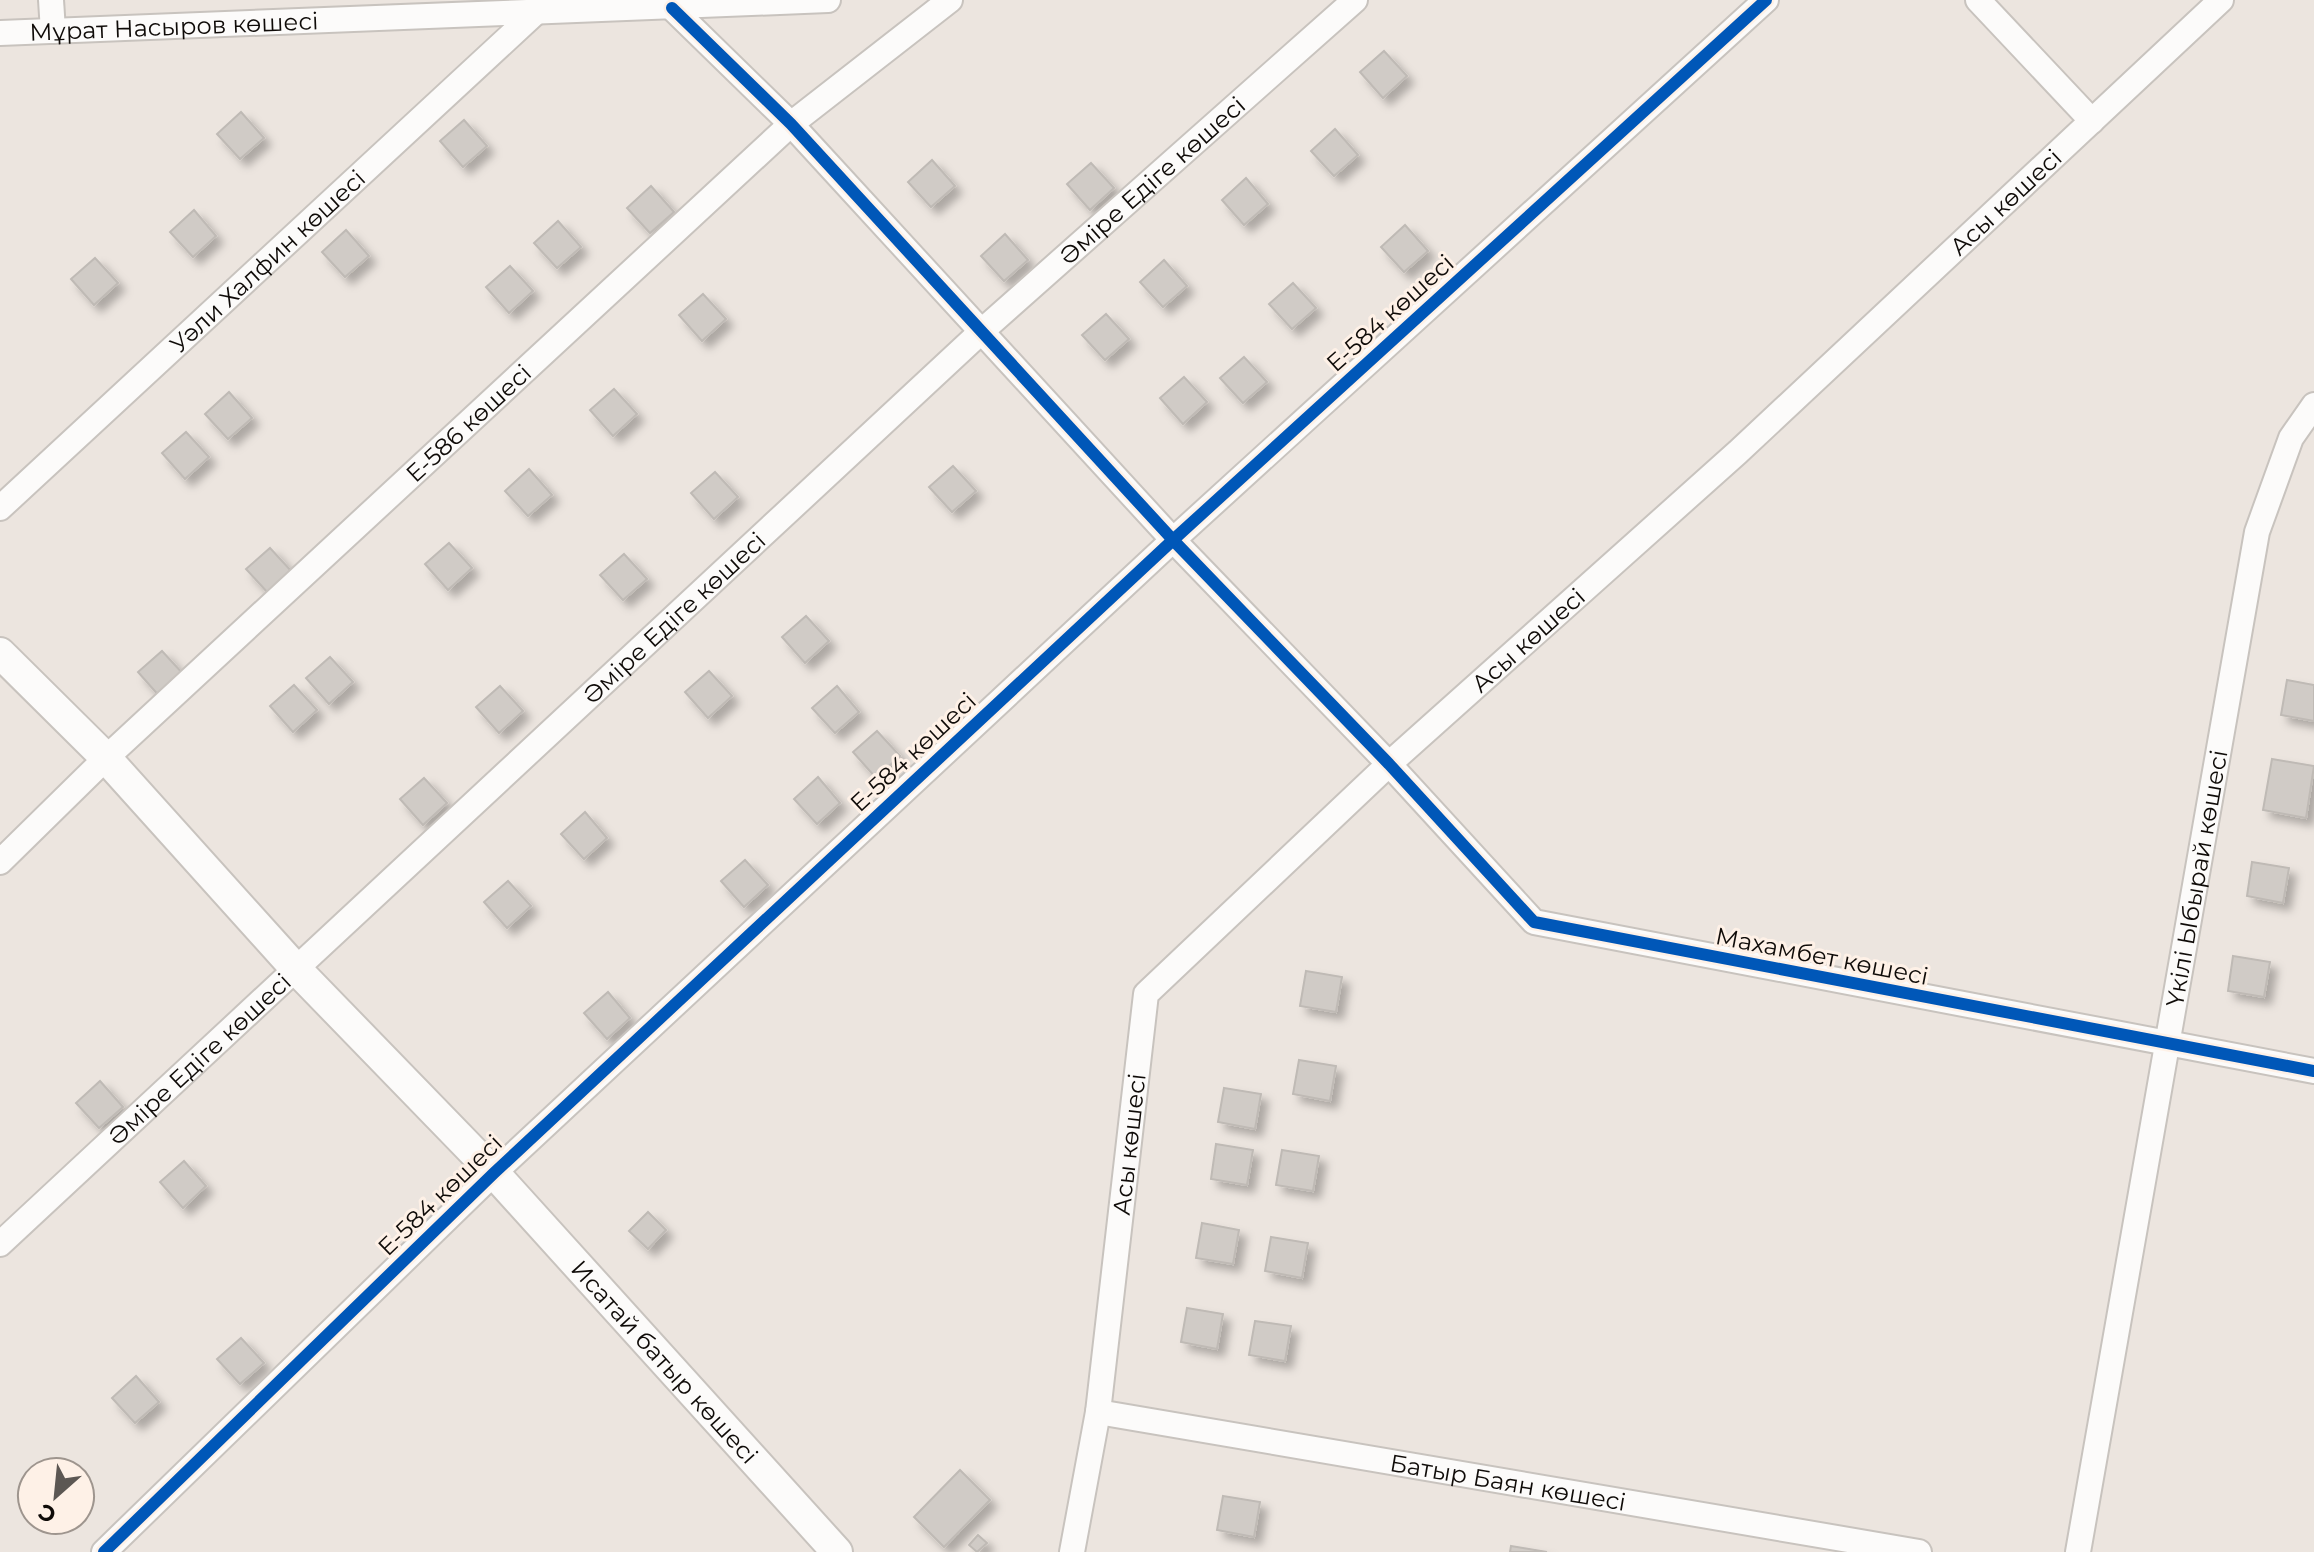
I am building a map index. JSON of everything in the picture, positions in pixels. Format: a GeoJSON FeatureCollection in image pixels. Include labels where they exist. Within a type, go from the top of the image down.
{"type":"FeatureCollection","features":[{"type":"Feature","properties":{"kind":"street"},"geometry":{"type":"LineString","coordinates":[[51,0],[53,31]]}},
{"type":"Feature","properties":{"kind":"street","name":"Мұрат Насыров көшесі"},"geometry":{"type":"LineString","coordinates":[[0,33],[828,0]]}},
{"type":"Feature","properties":{"kind":"street","name":"Е-586 көшесі"},"geometry":{"type":"LineString","coordinates":[[0,862],[106,758],[791,124],[950,0]]}},
{"type":"Feature","properties":{"kind":"street","name":"Әміре Едіге көшесі"},"geometry":{"type":"LineString","coordinates":[[0,1244],[983,330],[1355,0]]}},
{"type":"Feature","properties":{"kind":"street","name":"Е-584 көшесі"},"geometry":{"type":"LineString","coordinates":[[104,1552],[494,1173],[1173,540],[1766,0]]}},
{"type":"Feature","properties":{"kind":"street"},"geometry":{"type":"LineString","coordinates":[[1978,0],[2092,121]]}},
{"type":"Feature","properties":{"kind":"street","name":"Асы көшесі"},"geometry":{"type":"LineString","coordinates":[[1072,1552],[1098,1412],[1146,994],[1389,764],[1738,452],[2221,0]]}},
{"type":"Feature","properties":{"kind":"street","name":"Махамбет көшесі"},"geometry":{"type":"LineString","coordinates":[[672,8],[791,124],[1173,540],[1389,764],[1534,922],[2314,1071]]}},
{"type":"Feature","properties":{"kind":"street","name":"Уәли Халфин көшесі"},"geometry":{"type":"LineString","coordinates":[[0,508],[534,14]]}},
{"type":"Feature","properties":{"kind":"street","name":"Үкілі Ыбырай көшесі"},"geometry":{"type":"LineString","coordinates":[[2078,1552],[2257,532],[2291,438],[2314,405]]}},
{"type":"Feature","properties":{"kind":"street","name":"Исатай батыр көшесі"},"geometry":{"type":"LineString","coordinates":[[0,653],[106,758],[296,969],[494,1173],[837,1552]]}},
{"type":"Feature","properties":{"kind":"street","name":"Батыр Баян көшесі"},"geometry":{"type":"LineString","coordinates":[[1098,1412],[1919,1552]]}},
{"type":"Feature","properties":{"kind":"building"},"geometry":{"type":"Polygon","coordinates":[[[1384,51],[1407,76],[1383,98],[1360,72],[1384,51]]]}},
{"type":"Feature","properties":{"kind":"building"},"geometry":{"type":"Polygon","coordinates":[[[241,112],[264,138],[240,159],[217,134],[241,112]]]}},
{"type":"Feature","properties":{"kind":"building"},"geometry":{"type":"Polygon","coordinates":[[[464,120],[487,146],[463,167],[440,141],[464,120]]]}},
{"type":"Feature","properties":{"kind":"building"},"geometry":{"type":"Polygon","coordinates":[[[1335,129],[1358,155],[1334,176],[1311,151],[1335,129]]]}},
{"type":"Feature","properties":{"kind":"building"},"geometry":{"type":"Polygon","coordinates":[[[932,160],[955,186],[931,207],[908,182],[932,160]]]}},
{"type":"Feature","properties":{"kind":"building"},"geometry":{"type":"Polygon","coordinates":[[[1091,163],[1114,188],[1090,210],[1067,184],[1091,163]]]}},
{"type":"Feature","properties":{"kind":"building"},"geometry":{"type":"Polygon","coordinates":[[[1246,178],[1268,204],[1244,225],[1222,200],[1246,178]]]}},
{"type":"Feature","properties":{"kind":"building"},"geometry":{"type":"Polygon","coordinates":[[[651,186],[674,212],[650,233],[627,208],[651,186]]]}},
{"type":"Feature","properties":{"kind":"building"},"geometry":{"type":"Polygon","coordinates":[[[194,210],[216,236],[193,257],[170,232],[194,210]]]}},
{"type":"Feature","properties":{"kind":"building"},"geometry":{"type":"Polygon","coordinates":[[[558,221],[581,247],[557,268],[534,243],[558,221]]]}},
{"type":"Feature","properties":{"kind":"building"},"geometry":{"type":"Polygon","coordinates":[[[1405,225],[1428,251],[1404,272],[1381,247],[1405,225]]]}},
{"type":"Feature","properties":{"kind":"building"},"geometry":{"type":"Polygon","coordinates":[[[346,230],[369,256],[345,277],[322,252],[346,230]]]}},
{"type":"Feature","properties":{"kind":"building"},"geometry":{"type":"Polygon","coordinates":[[[1005,234],[1028,260],[1004,281],[981,256],[1005,234]]]}},
{"type":"Feature","properties":{"kind":"building"},"geometry":{"type":"Polygon","coordinates":[[[95,258],[118,283],[94,305],[71,279],[95,258]]]}},
{"type":"Feature","properties":{"kind":"building"},"geometry":{"type":"Polygon","coordinates":[[[1164,260],[1187,286],[1163,307],[1140,282],[1164,260]]]}},
{"type":"Feature","properties":{"kind":"building"},"geometry":{"type":"Polygon","coordinates":[[[510,266],[533,291],[509,313],[486,287],[510,266]]]}},
{"type":"Feature","properties":{"kind":"building"},"geometry":{"type":"Polygon","coordinates":[[[1293,283],[1316,308],[1292,329],[1269,304],[1293,283]]]}},
{"type":"Feature","properties":{"kind":"building"},"geometry":{"type":"Polygon","coordinates":[[[703,294],[726,319],[702,341],[679,315],[703,294]]]}},
{"type":"Feature","properties":{"kind":"building"},"geometry":{"type":"Polygon","coordinates":[[[1106,314],[1129,339],[1105,360],[1082,335],[1106,314]]]}},
{"type":"Feature","properties":{"kind":"building"},"geometry":{"type":"Polygon","coordinates":[[[1244,357],[1267,382],[1243,403],[1220,378],[1244,357]]]}},
{"type":"Feature","properties":{"kind":"building"},"geometry":{"type":"Polygon","coordinates":[[[1184,377],[1207,402],[1183,424],[1160,398],[1184,377]]]}},
{"type":"Feature","properties":{"kind":"building"},"geometry":{"type":"Polygon","coordinates":[[[614,389],[637,414],[613,436],[590,410],[614,389]]]}},
{"type":"Feature","properties":{"kind":"building"},"geometry":{"type":"Polygon","coordinates":[[[229,392],[252,418],[228,439],[205,414],[229,392]]]}},
{"type":"Feature","properties":{"kind":"building"},"geometry":{"type":"Polygon","coordinates":[[[186,432],[209,457],[185,479],[162,453],[186,432]]]}},
{"type":"Feature","properties":{"kind":"building"},"geometry":{"type":"Polygon","coordinates":[[[953,466],[976,491],[952,512],[929,487],[953,466]]]}},
{"type":"Feature","properties":{"kind":"building"},"geometry":{"type":"Polygon","coordinates":[[[529,469],[552,495],[528,516],[505,491],[529,469]]]}},
{"type":"Feature","properties":{"kind":"building"},"geometry":{"type":"Polygon","coordinates":[[[715,472],[738,497],[714,519],[691,493],[715,472]]]}},
{"type":"Feature","properties":{"kind":"building"},"geometry":{"type":"Polygon","coordinates":[[[449,543],[472,568],[448,590],[425,564],[449,543]]]}},
{"type":"Feature","properties":{"kind":"building"},"geometry":{"type":"Polygon","coordinates":[[[270,548],[293,573],[269,594],[246,569],[270,548]]]}},
{"type":"Feature","properties":{"kind":"building"},"geometry":{"type":"Polygon","coordinates":[[[624,554],[647,579],[623,600],[600,575],[624,554]]]}},
{"type":"Feature","properties":{"kind":"building"},"geometry":{"type":"Polygon","coordinates":[[[806,616],[829,641],[805,663],[782,637],[806,616]]]}},
{"type":"Feature","properties":{"kind":"building"},"geometry":{"type":"Polygon","coordinates":[[[162,651],[185,676],[161,698],[138,672],[162,651]]]}},
{"type":"Feature","properties":{"kind":"building"},"geometry":{"type":"Polygon","coordinates":[[[330,657],[353,682],[329,704],[306,678],[330,657]]]}},
{"type":"Feature","properties":{"kind":"building"},"geometry":{"type":"Polygon","coordinates":[[[709,671],[732,696],[708,718],[685,692],[709,671]]]}},
{"type":"Feature","properties":{"kind":"building"},"geometry":{"type":"Polygon","coordinates":[[[2287,680],[2314,685],[2314,721],[2281,715],[2287,680]]]}},
{"type":"Feature","properties":{"kind":"building"},"geometry":{"type":"Polygon","coordinates":[[[294,685],[317,710],[293,732],[270,706],[294,685]]]}},
{"type":"Feature","properties":{"kind":"building"},"geometry":{"type":"Polygon","coordinates":[[[500,686],[523,711],[499,733],[476,707],[500,686]]]}},
{"type":"Feature","properties":{"kind":"building"},"geometry":{"type":"Polygon","coordinates":[[[837,686],[859,712],[835,733],[812,708],[837,686]]]}},
{"type":"Feature","properties":{"kind":"building"},"geometry":{"type":"Polygon","coordinates":[[[877,731],[900,756],[876,778],[853,752],[877,731]]]}},
{"type":"Feature","properties":{"kind":"building"},"geometry":{"type":"Polygon","coordinates":[[[2272,759],[2314,766],[2306,818],[2263,810],[2272,759]]]}},
{"type":"Feature","properties":{"kind":"building"},"geometry":{"type":"Polygon","coordinates":[[[818,777],[840,803],[817,824],[794,799],[818,777]]]}},
{"type":"Feature","properties":{"kind":"building"},"geometry":{"type":"Polygon","coordinates":[[[424,778],[447,803],[423,825],[400,799],[424,778]]]}},
{"type":"Feature","properties":{"kind":"building"},"geometry":{"type":"Polygon","coordinates":[[[585,812],[607,838],[584,859],[561,834],[585,812]]]}},
{"type":"Feature","properties":{"kind":"building"},"geometry":{"type":"Polygon","coordinates":[[[745,860],[768,885],[744,907],[721,881],[745,860]]]}},
{"type":"Feature","properties":{"kind":"building"},"geometry":{"type":"Polygon","coordinates":[[[2252,862],[2289,868],[2283,903],[2247,896],[2252,862]]]}},
{"type":"Feature","properties":{"kind":"building"},"geometry":{"type":"Polygon","coordinates":[[[508,881],[531,906],[507,928],[484,902],[508,881]]]}},
{"type":"Feature","properties":{"kind":"building"},"geometry":{"type":"Polygon","coordinates":[[[2233,956],[2270,962],[2264,997],[2228,991],[2233,956]]]}},
{"type":"Feature","properties":{"kind":"building"},"geometry":{"type":"Polygon","coordinates":[[[1306,971],[1342,977],[1336,1012],[1300,1006],[1306,971]]]}},
{"type":"Feature","properties":{"kind":"building"},"geometry":{"type":"Polygon","coordinates":[[[608,992],[630,1018],[607,1039],[584,1013],[608,992]]]}},
{"type":"Feature","properties":{"kind":"building"},"geometry":{"type":"Polygon","coordinates":[[[1299,1060],[1336,1066],[1330,1101],[1293,1094],[1299,1060]]]}},
{"type":"Feature","properties":{"kind":"building"},"geometry":{"type":"Polygon","coordinates":[[[100,1081],[123,1107],[99,1128],[76,1103],[100,1081]]]}},
{"type":"Feature","properties":{"kind":"building"},"geometry":{"type":"Polygon","coordinates":[[[1224,1088],[1261,1094],[1255,1129],[1218,1122],[1224,1088]]]}},
{"type":"Feature","properties":{"kind":"building"},"geometry":{"type":"Polygon","coordinates":[[[1216,1144],[1253,1150],[1247,1185],[1211,1179],[1216,1144]]]}},
{"type":"Feature","properties":{"kind":"building"},"geometry":{"type":"Polygon","coordinates":[[[1282,1150],[1319,1156],[1313,1191],[1276,1185],[1282,1150]]]}},
{"type":"Feature","properties":{"kind":"building"},"geometry":{"type":"Polygon","coordinates":[[[184,1161],[206,1186],[183,1208],[160,1182],[184,1161]]]}},
{"type":"Feature","properties":{"kind":"building"},"geometry":{"type":"Polygon","coordinates":[[[648,1212],[666,1230],[648,1249],[629,1231],[648,1212]]]}},
{"type":"Feature","properties":{"kind":"building"},"geometry":{"type":"Polygon","coordinates":[[[1202,1223],[1239,1230],[1233,1264],[1196,1258],[1202,1223]]]}},
{"type":"Feature","properties":{"kind":"building"},"geometry":{"type":"Polygon","coordinates":[[[1271,1237],[1308,1243],[1302,1278],[1265,1271],[1271,1237]]]}},
{"type":"Feature","properties":{"kind":"building"},"geometry":{"type":"Polygon","coordinates":[[[1187,1308],[1223,1314],[1217,1349],[1181,1342],[1187,1308]]]}},
{"type":"Feature","properties":{"kind":"building"},"geometry":{"type":"Polygon","coordinates":[[[1255,1321],[1291,1326],[1285,1361],[1249,1355],[1255,1321]]]}},
{"type":"Feature","properties":{"kind":"building"},"geometry":{"type":"Polygon","coordinates":[[[241,1338],[264,1363],[240,1384],[217,1359],[241,1338]]]}},
{"type":"Feature","properties":{"kind":"building"},"geometry":{"type":"Polygon","coordinates":[[[136,1376],[159,1402],[135,1423],[112,1398],[136,1376]]]}},
{"type":"Feature","properties":{"kind":"building"},"geometry":{"type":"Polygon","coordinates":[[[960,1470],[990,1500],[944,1547],[914,1517],[960,1470]]]}},
{"type":"Feature","properties":{"kind":"building"},"geometry":{"type":"Polygon","coordinates":[[[1223,1496],[1260,1502],[1254,1537],[1217,1530],[1223,1496]]]}},
{"type":"Feature","properties":{"kind":"building"},"geometry":{"type":"Polygon","coordinates":[[[978,1535],[987,1543],[977,1552],[969,1545],[978,1535]]]}},
{"type":"Feature","properties":{"kind":"building"},"geometry":{"type":"Polygon","coordinates":[[[1511,1546],[1547,1552],[1510,1552],[1511,1546]]]}},
{"type":"Feature","properties":{"kind":"cycle path"},"geometry":{"type":"LineString","coordinates":[[104,1552],[494,1173],[1173,540],[1766,0]]}},
{"type":"Feature","properties":{"kind":"cycle path"},"geometry":{"type":"LineString","coordinates":[[672,8],[791,124],[1173,540],[1389,764],[1534,922],[2314,1071]]}}]}
